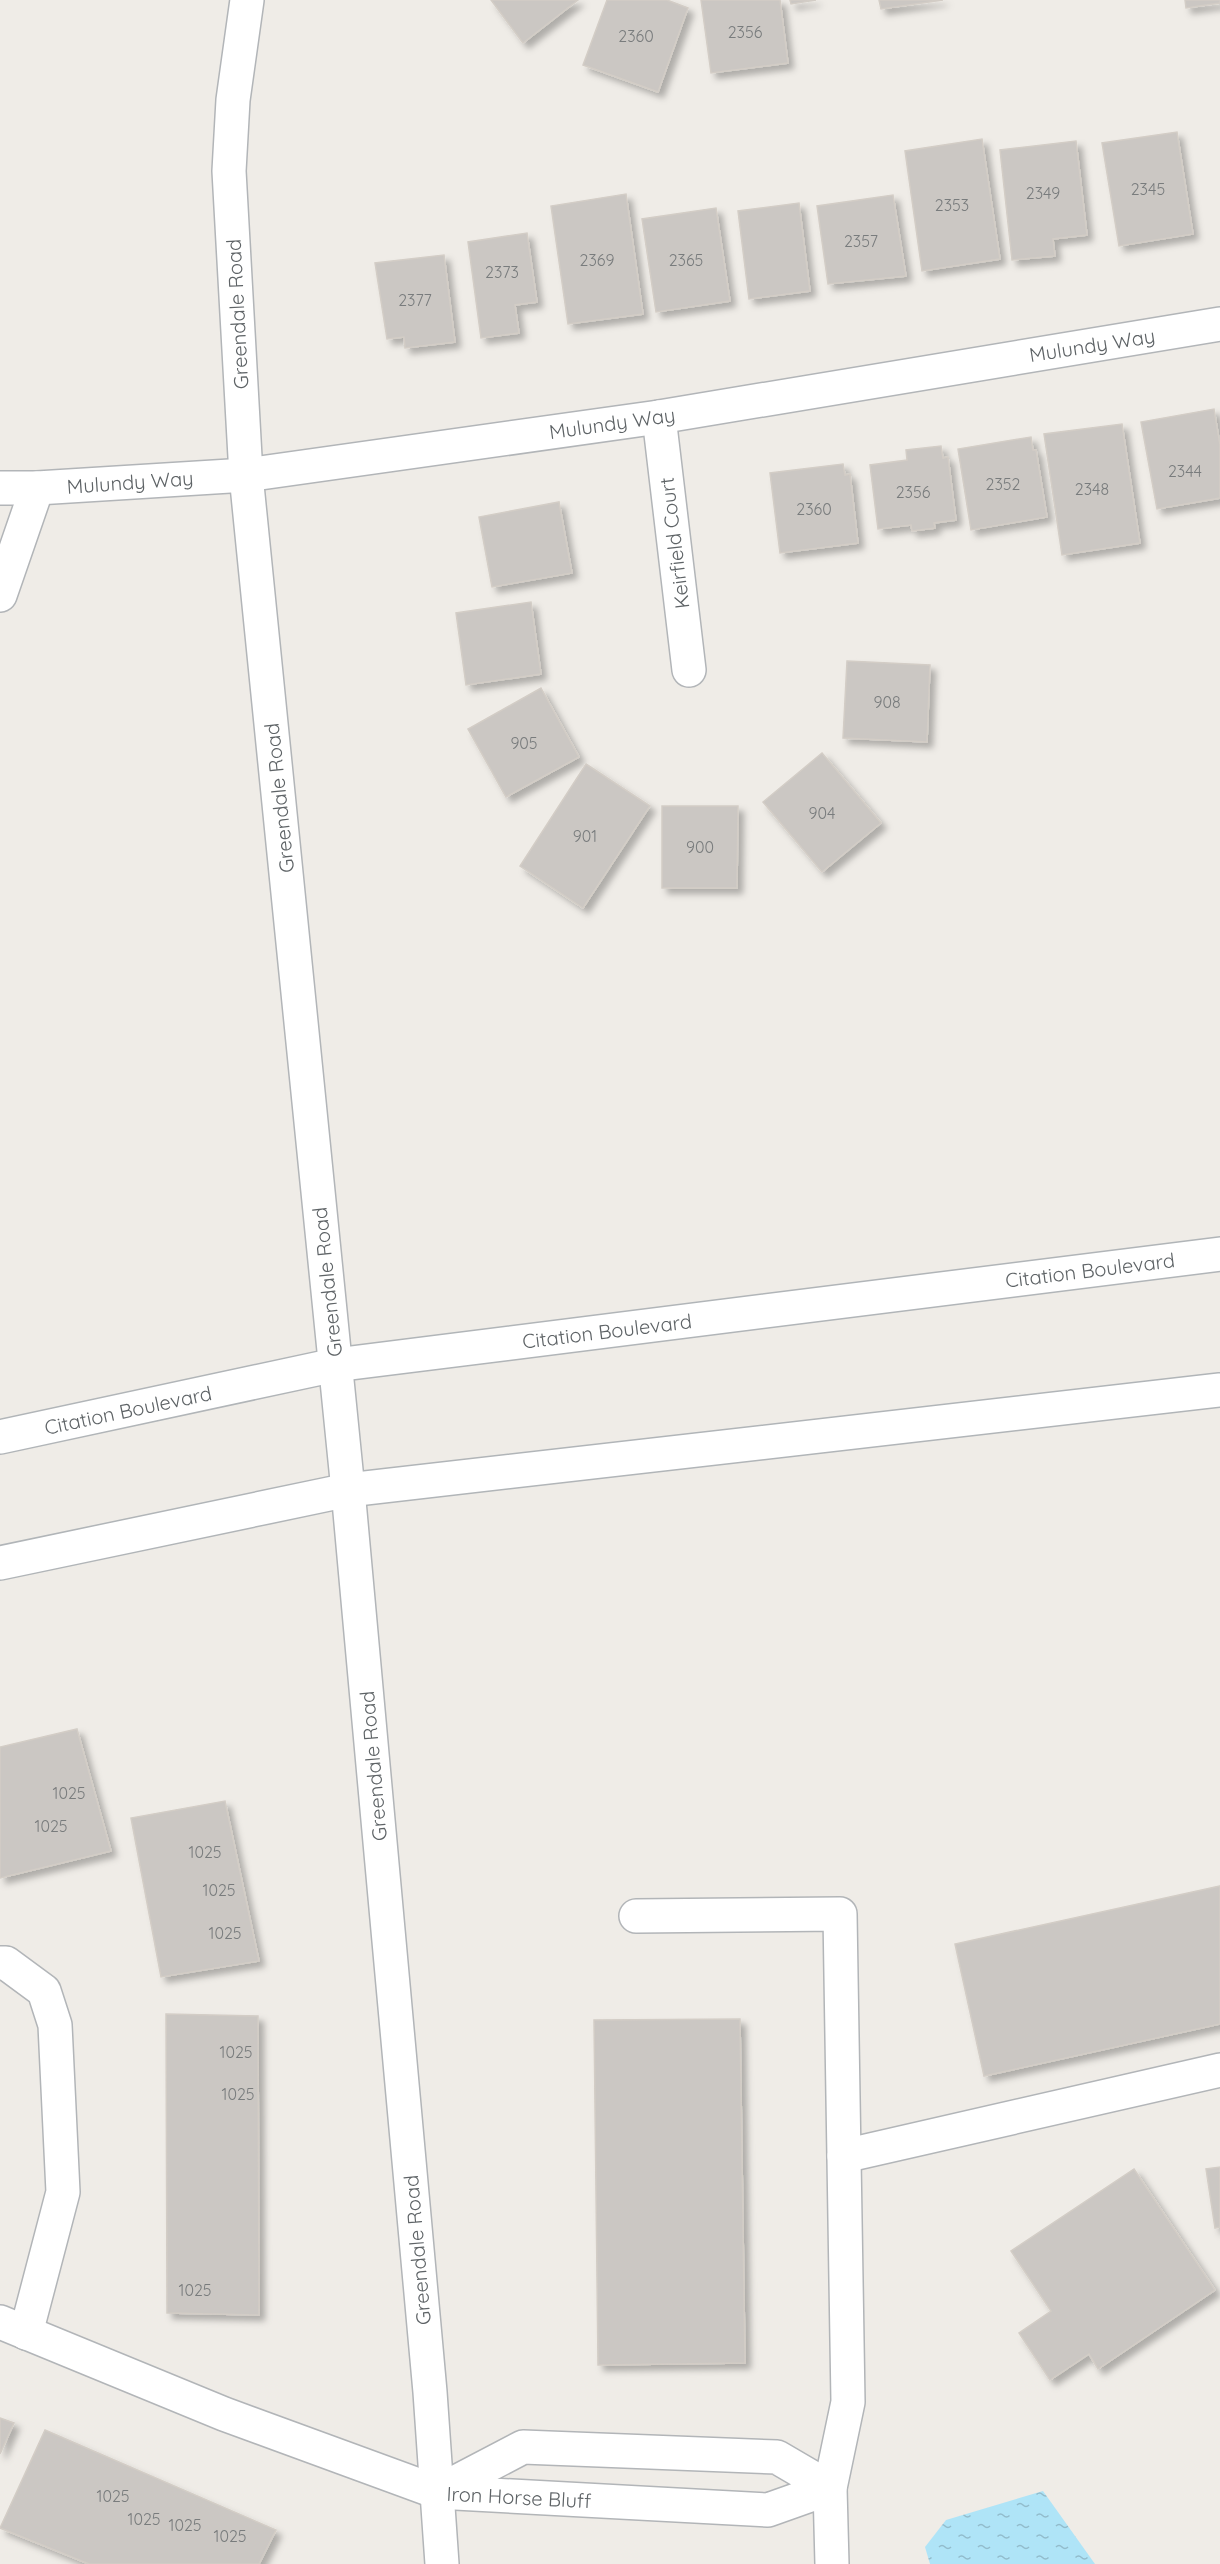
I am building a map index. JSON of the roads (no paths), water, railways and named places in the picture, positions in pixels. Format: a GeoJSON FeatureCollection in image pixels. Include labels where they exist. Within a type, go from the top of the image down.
{"type":"FeatureCollection","features":[{"type":"Feature","properties":{"kind":"street","name":"Greendale Road"},"geometry":{"type":"LineString","coordinates":[[247,0],[234,88],[229,171],[246,475],[348,1490],[430,2392],[442,2564]]}},
{"type":"Feature","properties":{"kind":"street","name":"Mulundy Way"},"geometry":{"type":"LineString","coordinates":[[0,488],[37,489],[246,475],[659,417],[1220,324]]}},
{"type":"Feature","properties":{"kind":"street","name":"Keirfield Court"},"geometry":{"type":"LineString","coordinates":[[659,417],[689,670]]}},
{"type":"Feature","properties":{"kind":"street"},"geometry":{"type":"LineString","coordinates":[[0,595],[37,489]]}},
{"type":"Feature","properties":{"kind":"street","name":"Citation Boulevard"},"geometry":{"type":"LineString","coordinates":[[0,1437],[335,1365],[1220,1254]]}},
{"type":"Feature","properties":{"kind":"street"},"geometry":{"type":"LineString","coordinates":[[0,1563],[348,1490],[1220,1390]]}},
{"type":"Feature","properties":{"kind":"street"},"geometry":{"type":"LineString","coordinates":[[636,1916],[840,1914],[848,2402],[830,2488],[832,2564]]}},
{"type":"Feature","properties":{"kind":"street"},"geometry":{"type":"LineString","coordinates":[[0,1963],[6,1963],[44,1991],[55,2025],[63,2192],[13,2328],[224,2414],[437,2492]]}},
{"type":"Feature","properties":{"kind":"street"},"geometry":{"type":"LineString","coordinates":[[843,2157],[1220,2070]]}},
{"type":"Feature","properties":{"kind":"street","name":"Iron Horse Bluff"},"geometry":{"type":"LineString","coordinates":[[437,2492],[523,2447],[777,2457],[830,2488]]}},
{"type":"Feature","properties":{"kind":"street","name":"Iron Horse Bluff"},"geometry":{"type":"LineString","coordinates":[[437,2492],[768,2510],[830,2488]]}},
{"type":"Feature","properties":{"kind":"water"},"geometry":{"type":"Polygon","coordinates":[[[1043,2491],[1095,2564],[930,2564],[925,2547],[946,2520],[1043,2491]]]}}]}
